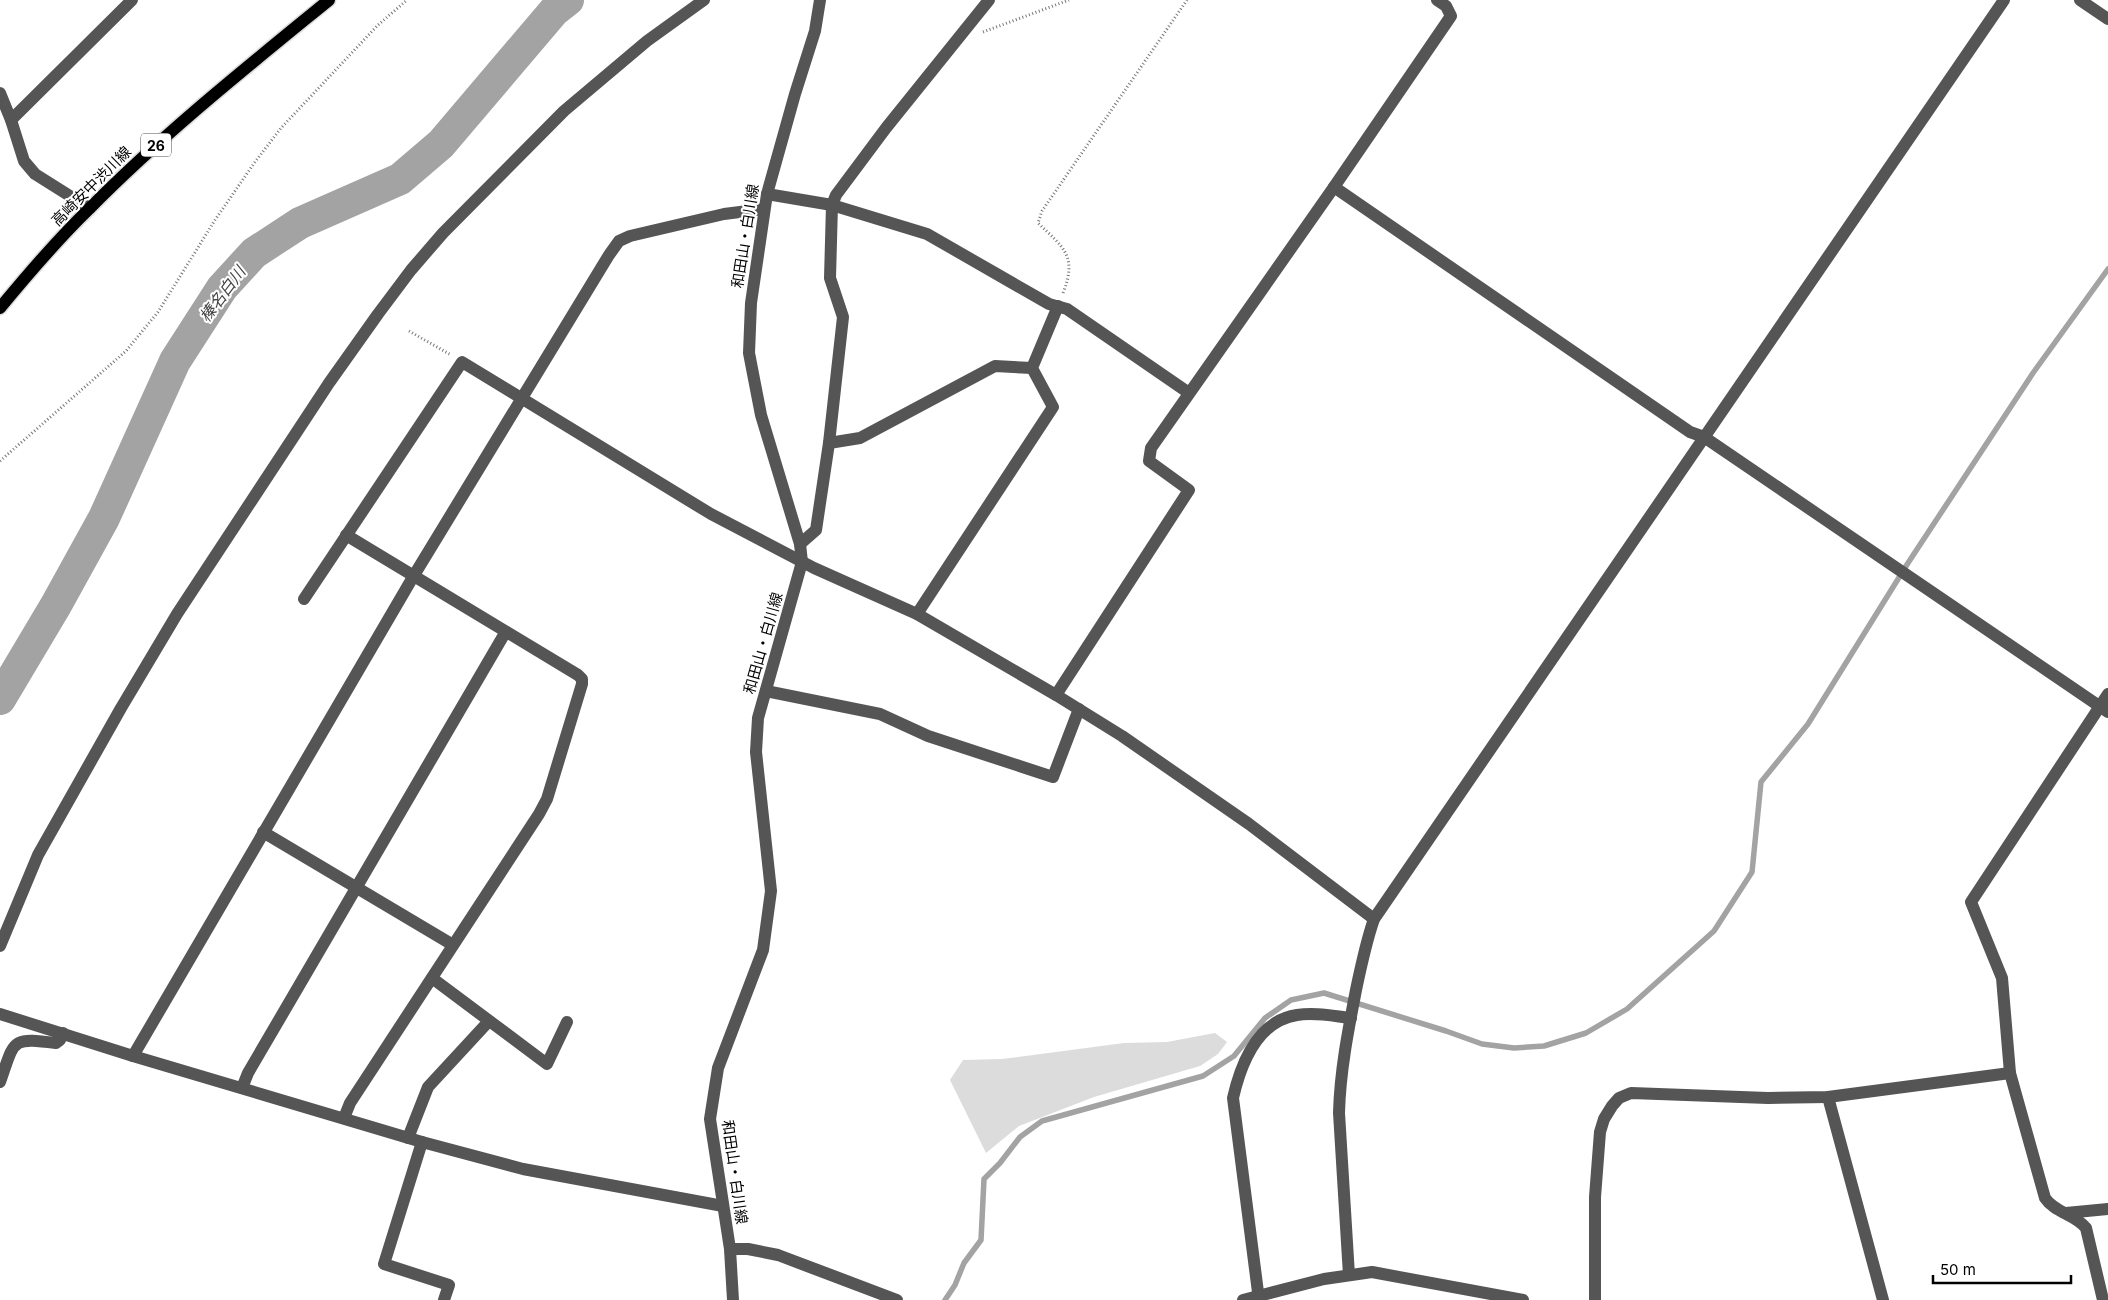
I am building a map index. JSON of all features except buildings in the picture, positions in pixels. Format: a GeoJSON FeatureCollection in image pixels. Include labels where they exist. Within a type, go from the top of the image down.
{"type":"FeatureCollection","features":[{"type":"Feature","properties":{"kind":"main road","name":"高崎安中渋川線"},"geometry":{"type":"LineString","coordinates":[[0,308],[89,208],[159,142],[329,0]]}},
{"type":"Feature","properties":{"kind":"street"},"geometry":{"type":"LineString","coordinates":[[0,946],[38,855],[116,716],[177,614],[329,383],[411,270],[493,181],[564,112],[647,41],[704,0]]}},
{"type":"Feature","properties":{"kind":"street","name":"和田山・白川線"},"geometry":{"type":"LineString","coordinates":[[733,1300],[730,1250],[710,1119],[718,1068],[763,950],[771,891],[756,752],[758,718],[802,562],[800,544],[761,415],[749,354],[751,303],[767,194],[815,31],[820,0]]}},
{"type":"Feature","properties":{"kind":"street"},"geometry":{"type":"LineString","coordinates":[[800,544],[816,530],[829,443],[843,317],[830,278],[832,205],[836,195],[847,180],[957,38],[989,0]]}},
{"type":"Feature","properties":{"kind":"street"},"geometry":{"type":"LineString","coordinates":[[1056,695],[1188,490],[1149,461],[1151,448],[1451,16],[1446,6],[1437,0]]}},
{"type":"Feature","properties":{"kind":"street"},"geometry":{"type":"LineString","coordinates":[[1349,1275],[1339,1086],[1367,938],[1374,919],[2004,0]]}},
{"type":"Feature","properties":{"kind":"street"},"geometry":{"type":"LineString","coordinates":[[2080,0],[2108,19]]}},
{"type":"Feature","properties":{"kind":"street"},"geometry":{"type":"LineString","coordinates":[[12,120],[123,3]]}},
{"type":"Feature","properties":{"kind":"street"},"geometry":{"type":"LineString","coordinates":[[0,94],[12,120],[24,161],[35,174],[89,208]]}},
{"type":"Feature","properties":{"kind":"street"},"geometry":{"type":"LineString","coordinates":[[1334,187],[1690,432],[1704,437],[2104,709]]}},
{"type":"Feature","properties":{"kind":"street"},"geometry":{"type":"LineString","coordinates":[[767,194],[832,205],[927,234],[1049,304],[1067,309],[1189,393]]}},
{"type":"Feature","properties":{"kind":"street"},"geometry":{"type":"LineString","coordinates":[[133,1056],[413,577],[608,255],[619,241],[630,236],[724,214],[764,209]]}},
{"type":"Feature","properties":{"kind":"street"},"geometry":{"type":"LineString","coordinates":[[1032,368],[1058,306]]}},
{"type":"Feature","properties":{"kind":"street"},"geometry":{"type":"LineString","coordinates":[[304,599],[462,362],[711,514],[802,562],[917,614],[1079,709],[1122,736],[1248,824],[1374,919]]}},
{"type":"Feature","properties":{"kind":"street"},"geometry":{"type":"LineString","coordinates":[[829,443],[860,438],[995,366],[1032,368]]}},
{"type":"Feature","properties":{"kind":"street"},"geometry":{"type":"LineString","coordinates":[[917,614],[1053,407],[1032,368]]}},
{"type":"Feature","properties":{"kind":"street"},"geometry":{"type":"LineString","coordinates":[[344,1118],[350,1104],[547,799],[582,684],[582,679],[578,675],[346,535]]}},
{"type":"Feature","properties":{"kind":"street"},"geometry":{"type":"LineString","coordinates":[[242,1088],[248,1073],[506,633]]}},
{"type":"Feature","properties":{"kind":"street"},"geometry":{"type":"LineString","coordinates":[[766,691],[880,714],[928,736],[1053,776],[1079,709]]}},
{"type":"Feature","properties":{"kind":"street"},"geometry":{"type":"LineString","coordinates":[[2103,1300],[2086,1228],[2079,1220],[2050,1205],[2045,1198],[2010,1073],[2002,978],[1971,902],[2104,709],[2108,694]]}},
{"type":"Feature","properties":{"kind":"street"},"geometry":{"type":"LineString","coordinates":[[263,832],[453,945]]}},
{"type":"Feature","properties":{"kind":"street"},"geometry":{"type":"LineString","coordinates":[[432,978],[548,1064],[567,1022]]}},
{"type":"Feature","properties":{"kind":"street"},"geometry":{"type":"LineString","coordinates":[[0,1014],[133,1056],[408,1138],[523,1170],[723,1206]]}},
{"type":"Feature","properties":{"kind":"street"},"geometry":{"type":"LineString","coordinates":[[1259,1298],[1233,1098],[1238,1078],[1244,1061],[1256,1040],[1283,1019],[1296,1015],[1313,1014],[1351,1017]]}},
{"type":"Feature","properties":{"kind":"street"},"geometry":{"type":"LineString","coordinates":[[408,1138],[428,1087],[489,1021]]}},
{"type":"Feature","properties":{"kind":"street"},"geometry":{"type":"LineString","coordinates":[[0,1082],[11,1050],[17,1043],[25,1039],[56,1043],[60,1040],[63,1033]]}},
{"type":"Feature","properties":{"kind":"street"},"geometry":{"type":"LineString","coordinates":[[1595,1300],[1595,1196],[1600,1132],[1604,1119],[1620,1098],[1630,1092],[1768,1098],[1828,1097],[2010,1073]]}},
{"type":"Feature","properties":{"kind":"street"},"geometry":{"type":"LineString","coordinates":[[1828,1097],[1883,1300]]}},
{"type":"Feature","properties":{"kind":"street"},"geometry":{"type":"LineString","coordinates":[[422,1142],[384,1264],[449,1285],[444,1300]]}},
{"type":"Feature","properties":{"kind":"street"},"geometry":{"type":"LineString","coordinates":[[2066,1213],[2108,1209]]}},
{"type":"Feature","properties":{"kind":"street"},"geometry":{"type":"LineString","coordinates":[[730,1250],[748,1249],[778,1255],[897,1300]]}},
{"type":"Feature","properties":{"kind":"street"},"geometry":{"type":"LineString","coordinates":[[1244,1300],[1259,1298],[1349,1275],[1372,1272],[1463,1294],[1523,1300]]}},
{"type":"Feature","properties":{"kind":"path"},"geometry":{"type":"LineString","coordinates":[[0,461],[126,351],[158,312],[215,220],[281,128],[378,25],[407,0]]}},
{"type":"Feature","properties":{"kind":"path"},"geometry":{"type":"LineString","coordinates":[[957,38],[970,38],[1069,0]]}},
{"type":"Feature","properties":{"kind":"path"},"geometry":{"type":"LineString","coordinates":[[1058,306],[1066,286],[1070,268],[1068,255],[1061,245],[1038,222],[1042,211],[1187,0]]}},
{"type":"Feature","properties":{"kind":"path"},"geometry":{"type":"LineString","coordinates":[[409,331],[462,362]]}},
{"type":"Feature","properties":{"kind":"shaded area"},"geometry":{"type":"Polygon","coordinates":[[[1215,1033],[1227,1042],[1218,1054],[1200,1066],[1094,1097],[1019,1126],[986,1153],[950,1080],[963,1060],[1002,1059],[1124,1043],[1167,1042],[1215,1033]]]}},
{"type":"Feature","properties":{"kind":"waterway","name":"榛名白川"},"geometry":{"type":"LineString","coordinates":[[0,699],[56,605],[104,518],[175,361],[222,288],[254,253],[300,223],[400,179],[441,144],[554,11],[568,0]]}},
{"type":"Feature","properties":{"kind":"waterway"},"geometry":{"type":"LineString","coordinates":[[945,1300],[955,1285],[964,1263],[981,1240],[984,1179],[1000,1163],[1020,1137],[1042,1121],[1203,1076],[1234,1056],[1265,1018],[1291,1000],[1324,993],[1482,1044],[1514,1048],[1544,1046],[1586,1033],[1627,1009],[1714,931],[1752,872],[1761,782],[1808,724],[1908,563],[2033,373],[2108,269]]}}]}
